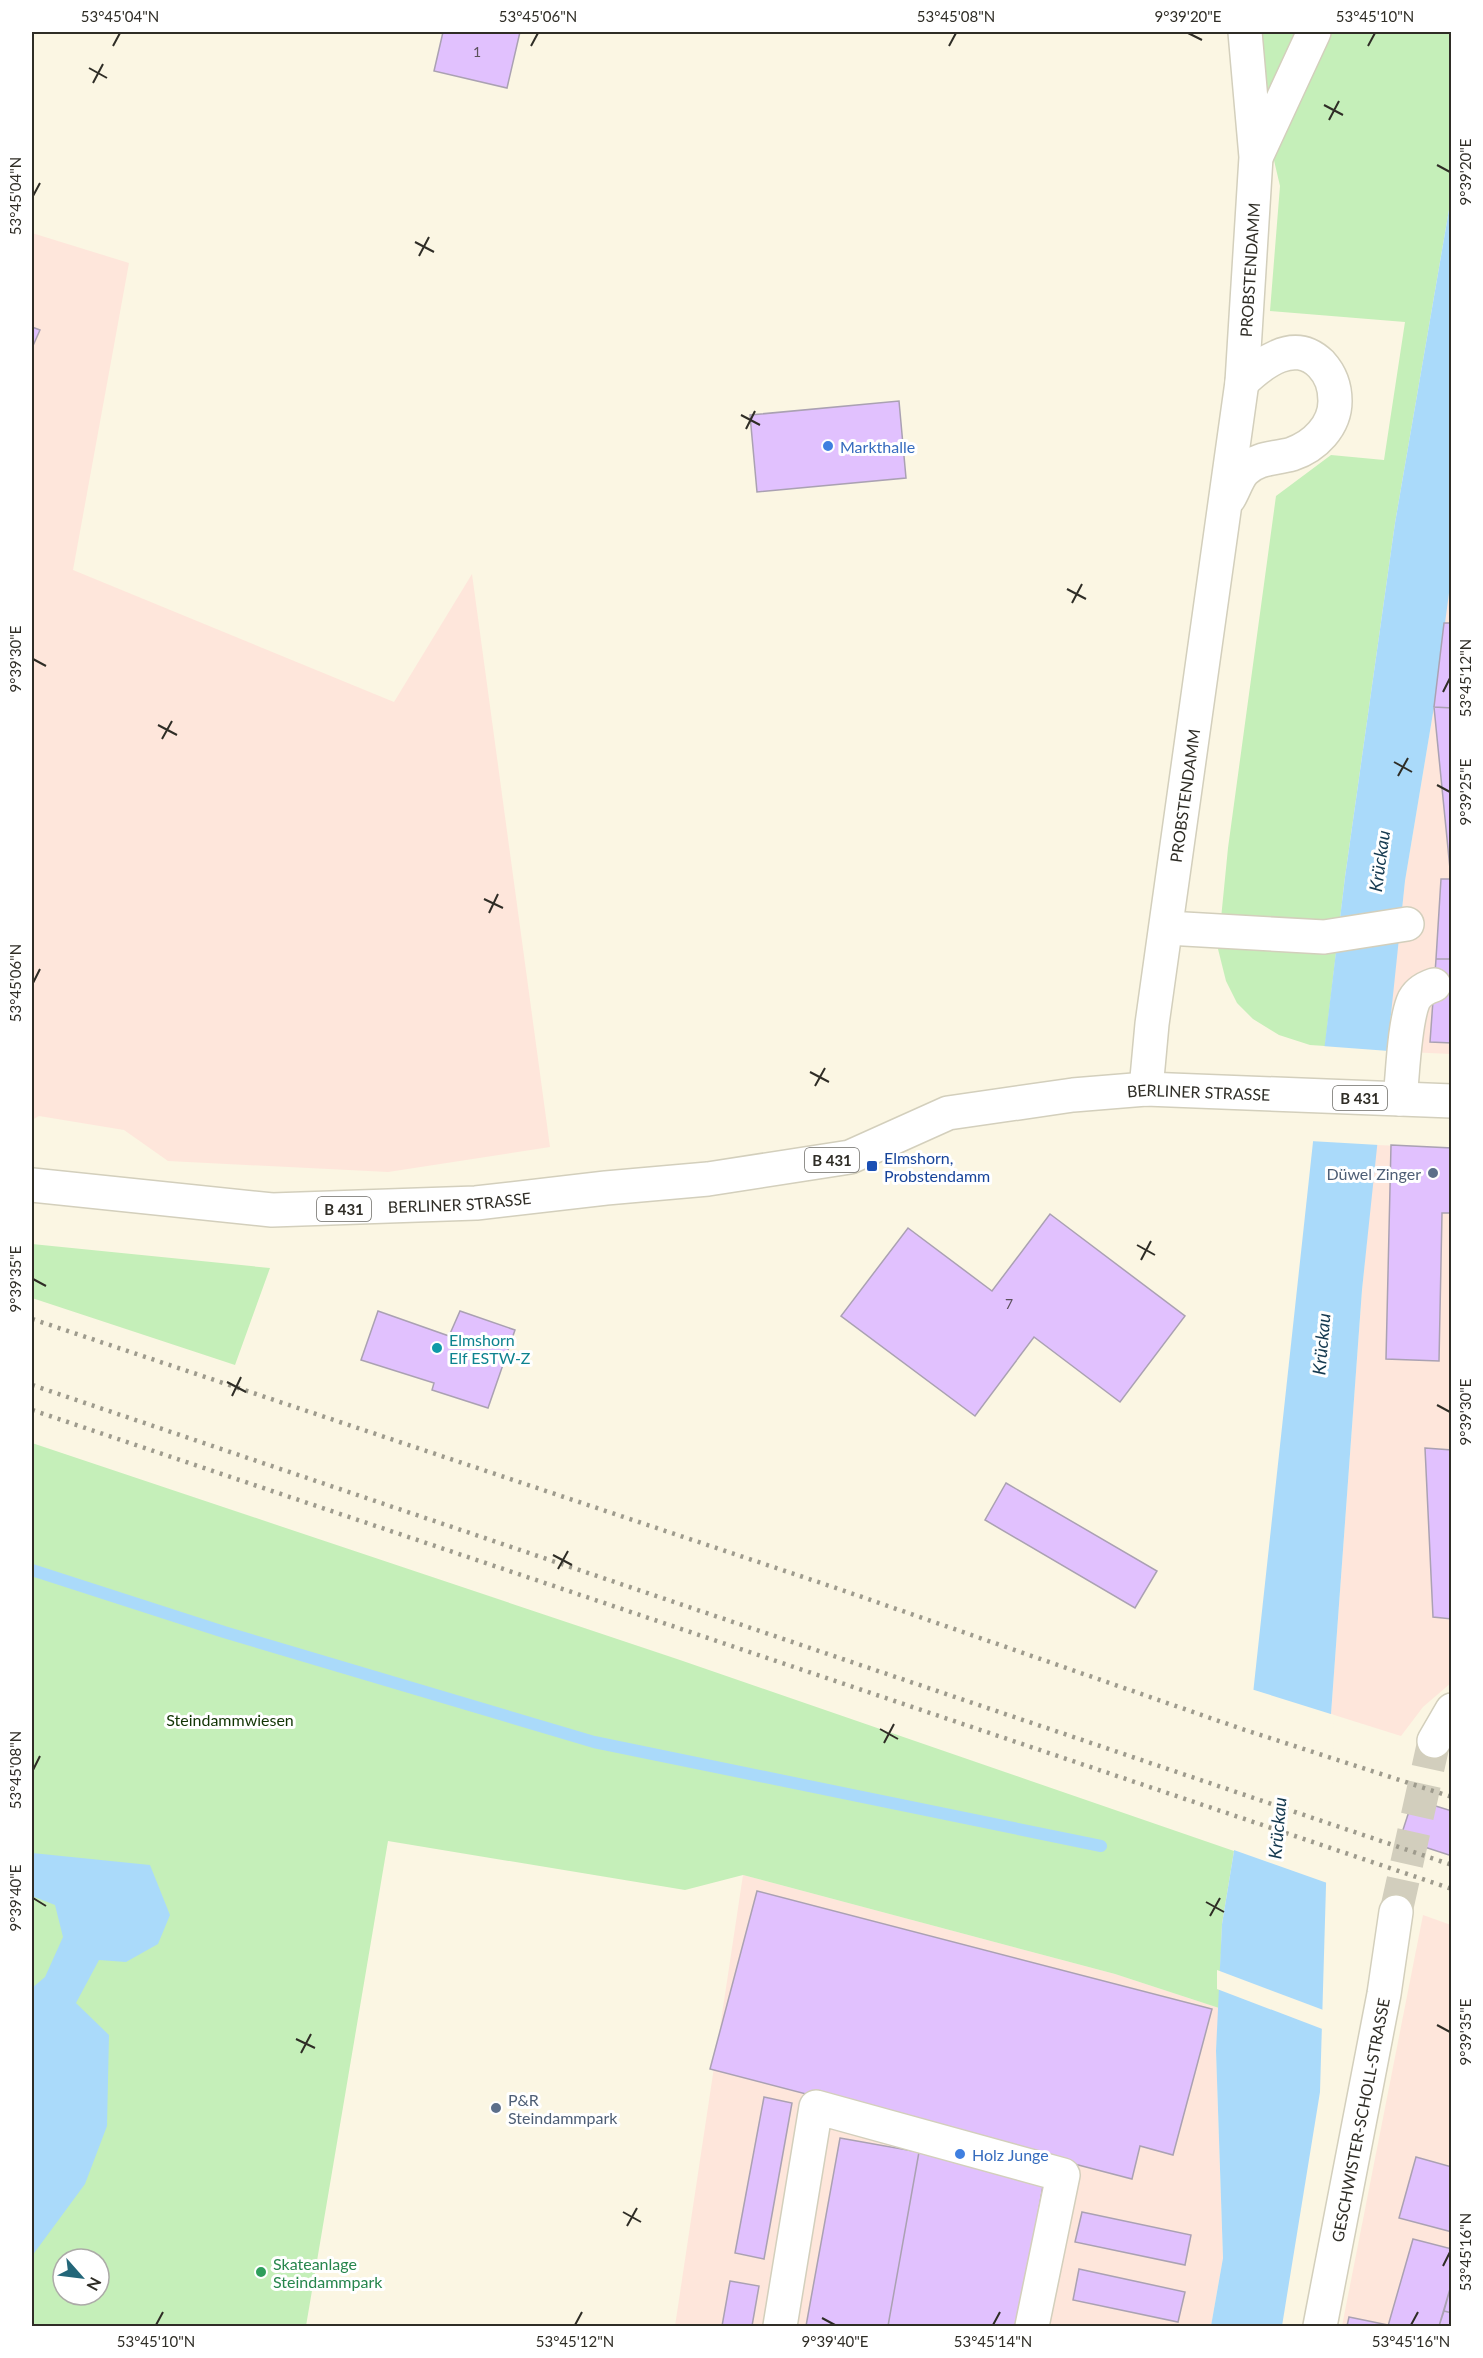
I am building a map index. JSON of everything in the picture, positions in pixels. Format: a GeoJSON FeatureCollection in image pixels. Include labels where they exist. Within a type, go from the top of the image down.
{"type":"FeatureCollection","features":[{"type":"Feature","properties":{"kind":"street","name":"PROBSTENDAMM"},"geometry":{"type":"LineString","coordinates":[[1146,1089],[1152,1024],[1242,382],[1256,157],[1245,32]]}},
{"type":"Feature","properties":{"kind":"street","name":"PROBSTENDAMM"},"geometry":{"type":"LineString","coordinates":[[1256,157],[1314,32]]}},
{"type":"Feature","properties":{"kind":"street","name":"PROBSTENDAMM"},"geometry":{"type":"LineString","coordinates":[[1226,505],[1244,471],[1265,458],[1292,454],[1314,442],[1328,428],[1335,410],[1335,388],[1328,372],[1314,358],[1299,352],[1281,354],[1262,364],[1242,382]]}},
{"type":"Feature","properties":{"kind":"street"},"geometry":{"type":"LineString","coordinates":[[1167,928],[1323,937],[1407,924]]}},
{"type":"Feature","properties":{"kind":"street"},"geometry":{"type":"LineString","coordinates":[[1408,1100],[1406,1040],[1413,1000],[1422,989],[1434,985]]}},
{"type":"Feature","properties":{"kind":"street","name":"BERLINER STRASSE"},"geometry":{"type":"LineString","coordinates":[[32,1185],[273,1210],[476,1203],[708,1179],[850,1157],[948,1113],[1072,1095],[1146,1089],[1452,1101]]}},
{"type":"Feature","properties":{"kind":"street"},"geometry":{"type":"LineString","coordinates":[[1434,1741],[1452,1710]]}},
{"type":"Feature","properties":{"kind":"street","name":"GESCHWISTER-SCHOLL-STRASSE"},"geometry":{"type":"LineString","coordinates":[[1320,2326],[1384,1994],[1396,1912]]}},
{"type":"Feature","properties":{"kind":"street"},"geometry":{"type":"LineString","coordinates":[[780,2326],[816,2108],[1064,2175],[1032,2326]]}},
{"type":"Feature","properties":{"kind":"shaded area"},"geometry":{"type":"Polygon","coordinates":[[[32,233],[129,263],[73,570],[394,702],[472,574],[550,1147],[388,1172],[168,1161],[124,1130],[39,1116],[32,1120],[32,233]]]}},
{"type":"Feature","properties":{"kind":"shaded area"},"geometry":{"type":"Polygon","coordinates":[[[1451,570],[1451,1054],[1386,1051],[1405,881],[1434,707],[1451,570]]]}},
{"type":"Feature","properties":{"kind":"shaded area"},"geometry":{"type":"Polygon","coordinates":[[[1376,1145],[1451,1148],[1451,1683],[1423,1707],[1401,1736],[1331,1714],[1362,1290],[1376,1145]]]}},
{"type":"Feature","properties":{"kind":"shaded area","name":"Holz Junge"},"geometry":{"type":"Polygon","coordinates":[[[743,1875],[1115,1974],[1219,2008],[1216,2051],[1223,2258],[1211,2326],[675,2326],[743,1875]]]}},
{"type":"Feature","properties":{"kind":"shaded area"},"geometry":{"type":"Polygon","coordinates":[[[1423,1915],[1451,1925],[1451,2326],[1342,2326],[1423,1915]]]}},
{"type":"Feature","properties":{"kind":"green space"},"geometry":{"type":"Polygon","coordinates":[[[1262,32],[1451,32],[1451,198],[1395,523],[1345,877],[1325,1046],[1310,1045],[1279,1035],[1253,1019],[1237,1003],[1226,981],[1218,949],[1228,848],[1276,496],[1331,455],[1384,460],[1405,322],[1270,311],[1280,186],[1261,105],[1262,32]]]}},
{"type":"Feature","properties":{"kind":"green space"},"geometry":{"type":"Polygon","coordinates":[[[32,1244],[270,1268],[235,1365],[32,1298],[32,1244]]]}},
{"type":"Feature","properties":{"kind":"green space","name":"Steindammwiesen"},"geometry":{"type":"Polygon","coordinates":[[[32,1443],[680,1660],[1234,1851],[1222,1924],[1219,2008],[1115,1974],[743,1875],[685,1890],[388,1841],[306,2326],[32,2326],[32,1443]]]}},
{"type":"Feature","properties":{"kind":"water","name":"Krückau"},"geometry":{"type":"Polygon","coordinates":[[[1451,198],[1452,570],[1434,707],[1405,881],[1362,1290],[1331,1714],[1320,2092],[1282,2326],[1211,2326],[1223,2258],[1216,2051],[1222,1924],[1234,1851],[1252,1703],[1313,1142],[1345,877],[1395,523],[1451,198]]]}},
{"type":"Feature","properties":{"kind":"water"},"geometry":{"type":"Polygon","coordinates":[[[32,1853],[150,1865],[170,1915],[158,1944],[126,1962],[99,1960],[76,2003],[109,2035],[107,2126],[85,2184],[32,2256],[32,1988],[45,1977],[63,1937],[55,1905],[32,1896],[32,1853]]]}},
{"type":"Feature","properties":{"kind":"pier"},"geometry":{"type":"Polygon","coordinates":[[[1322,1046],[1389,1051],[1379,1145],[1310,1141],[1322,1046]]]}},
{"type":"Feature","properties":{"kind":"pier"},"geometry":{"type":"Polygon","coordinates":[[[1251,1689],[1334,1715],[1330,1884],[1231,1849],[1251,1689]]]}},
{"type":"Feature","properties":{"kind":"pier"},"geometry":{"type":"Polygon","coordinates":[[[1217,1970],[1326,2011],[1325,2030],[1217,1989],[1217,1970]]]}},
{"type":"Feature","properties":{"kind":"building"},"geometry":{"type":"Polygon","coordinates":[[[443,32],[520,32],[507,88],[434,71],[443,32]]]}},
{"type":"Feature","properties":{"kind":"building"},"geometry":{"type":"Polygon","coordinates":[[[32,327],[40,330],[32,348],[32,327]]]}},
{"type":"Feature","properties":{"kind":"building","name":"Markthalle"},"geometry":{"type":"Polygon","coordinates":[[[899,401],[906,478],[757,492],[750,415],[899,401]]]}},
{"type":"Feature","properties":{"kind":"building"},"geometry":{"type":"Polygon","coordinates":[[[1444,623],[1452,623],[1452,708],[1434,707],[1444,623]]]}},
{"type":"Feature","properties":{"kind":"building"},"geometry":{"type":"Polygon","coordinates":[[[1434,707],[1452,708],[1452,959],[1436,959],[1441,879],[1451,879],[1434,707]]]}},
{"type":"Feature","properties":{"kind":"building"},"geometry":{"type":"Polygon","coordinates":[[[1436,959],[1452,959],[1452,1043],[1430,1042],[1436,959]]]}},
{"type":"Feature","properties":{"kind":"building"},"geometry":{"type":"Polygon","coordinates":[[[1391,1145],[1452,1148],[1452,1213],[1442,1213],[1439,1361],[1386,1359],[1391,1145]]]}},
{"type":"Feature","properties":{"kind":"building"},"geometry":{"type":"Polygon","coordinates":[[[1050,1214],[1185,1316],[1120,1402],[1034,1337],[975,1416],[841,1316],[908,1228],[992,1291],[1050,1214]]]}},
{"type":"Feature","properties":{"kind":"building","name":"Elmshorn Elf ESTW-Z"},"geometry":{"type":"Polygon","coordinates":[[[378,1311],[449,1336],[460,1311],[515,1330],[488,1408],[432,1390],[434,1383],[361,1360],[378,1311]]]}},
{"type":"Feature","properties":{"kind":"building"},"geometry":{"type":"Polygon","coordinates":[[[1425,1448],[1452,1450],[1452,1619],[1433,1617],[1425,1448]]]}},
{"type":"Feature","properties":{"kind":"building"},"geometry":{"type":"Polygon","coordinates":[[[1006,1483],[1157,1571],[1135,1608],[985,1520],[1006,1483]]]}},
{"type":"Feature","properties":{"kind":"building"},"geometry":{"type":"Polygon","coordinates":[[[1413,1799],[1452,1811],[1452,1856],[1400,1839],[1413,1799]]]}},
{"type":"Feature","properties":{"kind":"building"},"geometry":{"type":"Polygon","coordinates":[[[757,1891],[1212,2009],[1173,2155],[1140,2146],[1132,2179],[710,2069],[757,1891]]]}},
{"type":"Feature","properties":{"kind":"building"},"geometry":{"type":"Polygon","coordinates":[[[764,2097],[792,2103],[764,2259],[735,2253],[764,2097]]]}},
{"type":"Feature","properties":{"kind":"building"},"geometry":{"type":"Polygon","coordinates":[[[840,2138],[919,2152],[888,2326],[806,2326],[840,2138]]]}},
{"type":"Feature","properties":{"kind":"building"},"geometry":{"type":"Polygon","coordinates":[[[919,2152],[1045,2175],[1018,2326],[888,2326],[919,2152]]]}},
{"type":"Feature","properties":{"kind":"building"},"geometry":{"type":"Polygon","coordinates":[[[1416,2157],[1452,2167],[1452,2232],[1399,2218],[1416,2157]]]}},
{"type":"Feature","properties":{"kind":"building"},"geometry":{"type":"Polygon","coordinates":[[[1082,2212],[1191,2235],[1185,2265],[1075,2242],[1082,2212]]]}},
{"type":"Feature","properties":{"kind":"building"},"geometry":{"type":"Polygon","coordinates":[[[1413,2239],[1452,2249],[1452,2282],[1439,2326],[1388,2326],[1413,2239]]]}},
{"type":"Feature","properties":{"kind":"building"},"geometry":{"type":"Polygon","coordinates":[[[1079,2269],[1185,2292],[1178,2322],[1073,2300],[1079,2269]]]}},
{"type":"Feature","properties":{"kind":"building"},"geometry":{"type":"Polygon","coordinates":[[[730,2281],[759,2286],[752,2326],[722,2326],[730,2281]]]}},
{"type":"Feature","properties":{"kind":"building"},"geometry":{"type":"Polygon","coordinates":[[[1452,2282],[1452,2313],[1444,2311],[1452,2282]]]}},
{"type":"Feature","properties":{"kind":"building"},"geometry":{"type":"Polygon","coordinates":[[[1444,2311],[1452,2313],[1452,2326],[1439,2326],[1444,2311]]]}},
{"type":"Feature","properties":{"kind":"building"},"geometry":{"type":"Polygon","coordinates":[[[1349,2317],[1388,2325],[1347,2326],[1349,2317]]]}},
{"type":"Feature","properties":{"kind":"waterway"},"geometry":{"type":"LineString","coordinates":[[32,1570],[224,1632],[594,1742],[1101,1846]]}},
{"type":"Feature","properties":{"kind":"tunnel"},"geometry":{"type":"LineString","coordinates":[[1396,1912],[1434,1741]]}},
{"type":"Feature","properties":{"kind":"railway"},"geometry":{"type":"LineString","coordinates":[[32,1319],[839,1589],[1242,1729],[1452,1797]]}},
{"type":"Feature","properties":{"kind":"railway"},"geometry":{"type":"LineString","coordinates":[[32,1385],[1452,1865]]}},
{"type":"Feature","properties":{"kind":"railway"},"geometry":{"type":"LineString","coordinates":[[32,1410],[1452,1889]]}},
{"type":"Feature","properties":{"kind":"place","name":"Markthalle"},"geometry":{"type":"Point","coordinates":[828,446]}},
{"type":"Feature","properties":{"kind":"place","name":"Elmshorn, Probstendamm"},"geometry":{"type":"Point","coordinates":[872,1166]}},
{"type":"Feature","properties":{"kind":"place","name":"Düwel Zinger"},"geometry":{"type":"Point","coordinates":[1433,1173]}},
{"type":"Feature","properties":{"kind":"place","name":"Elmshorn Elf ESTW-Z"},"geometry":{"type":"Point","coordinates":[437,1348]}},
{"type":"Feature","properties":{"kind":"place","name":"P&R Steindammpark"},"geometry":{"type":"Point","coordinates":[496,2108]}},
{"type":"Feature","properties":{"kind":"place","name":"Holz Junge"},"geometry":{"type":"Point","coordinates":[960,2154]}},
{"type":"Feature","properties":{"kind":"place","name":"Skateanlage Steindammpark"},"geometry":{"type":"Point","coordinates":[261,2272]}}]}
